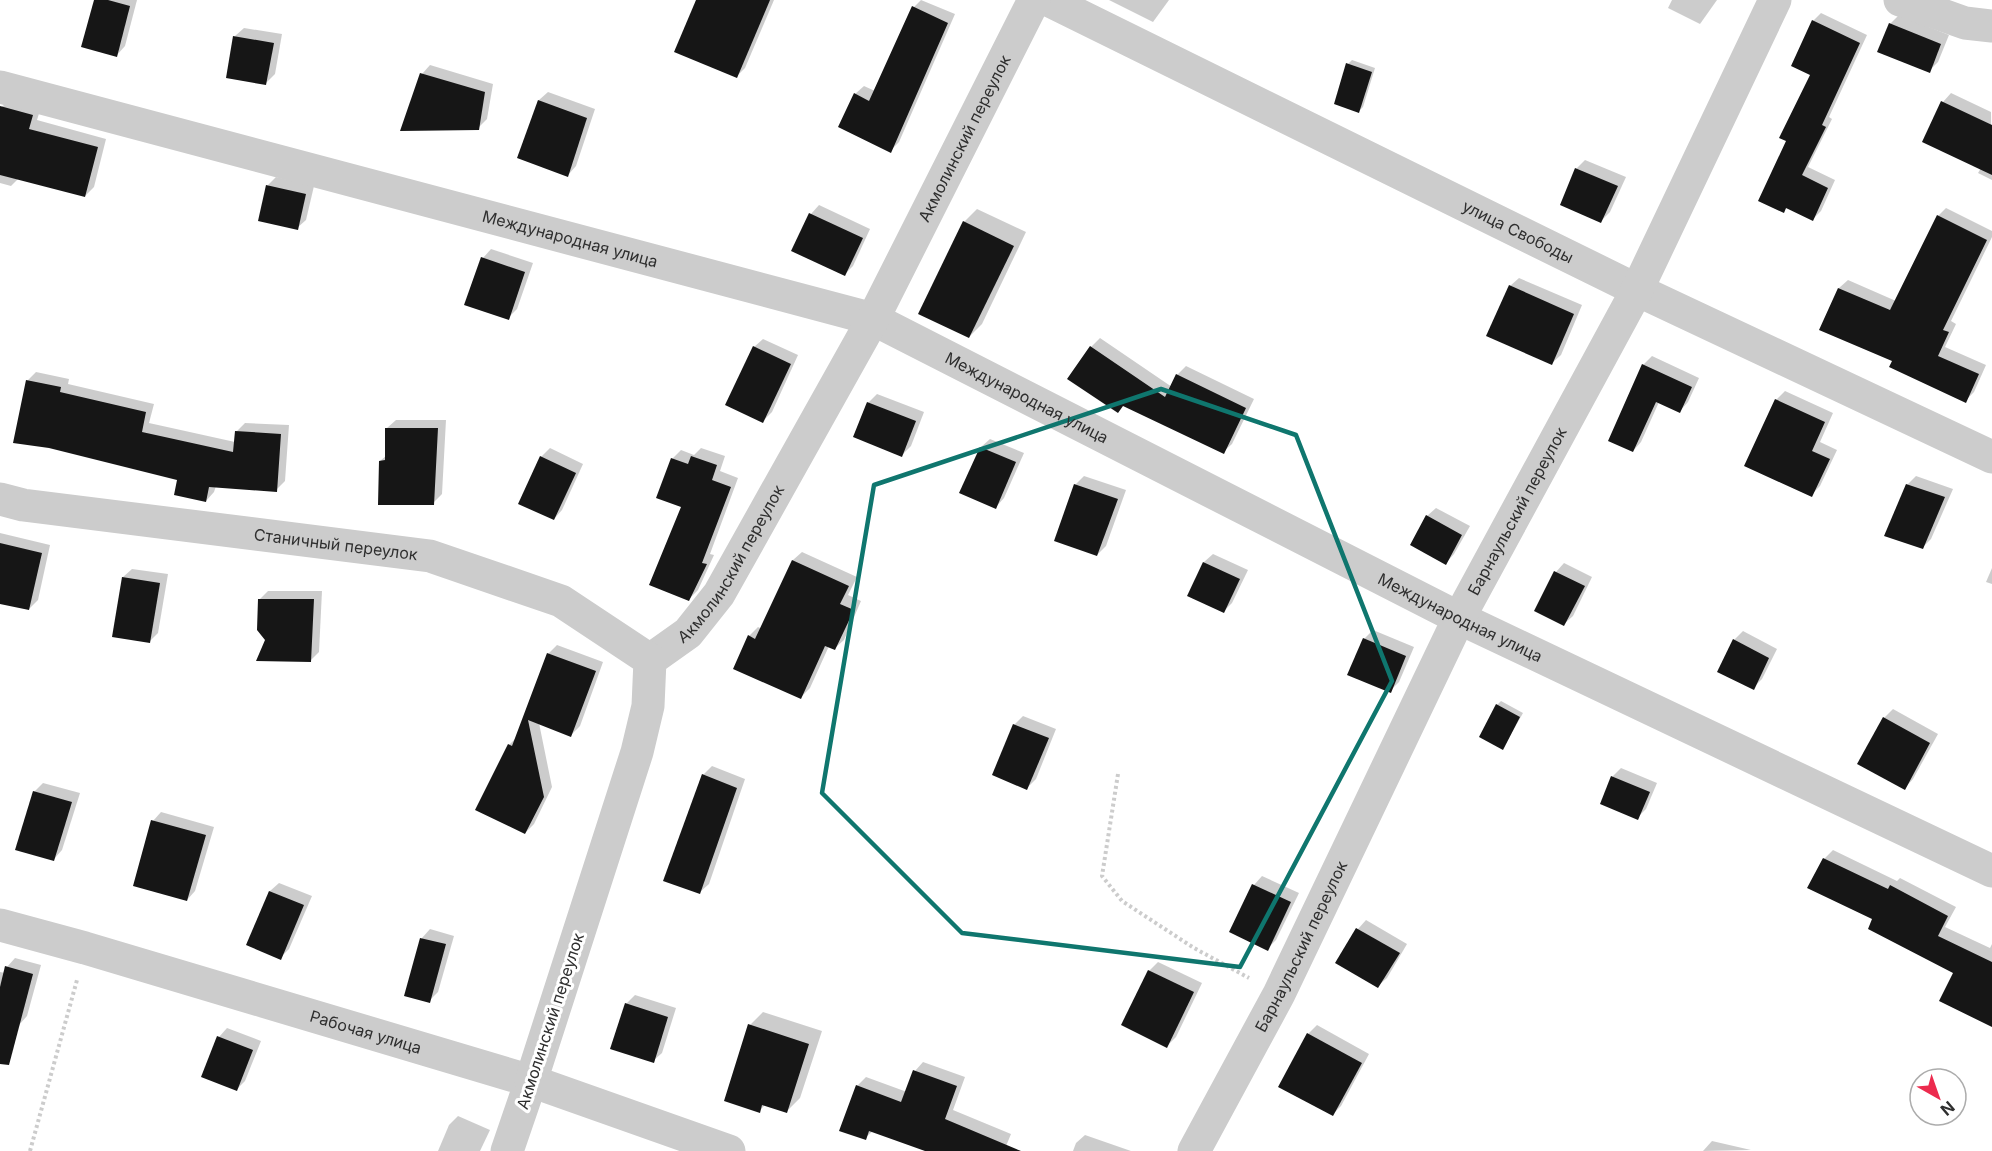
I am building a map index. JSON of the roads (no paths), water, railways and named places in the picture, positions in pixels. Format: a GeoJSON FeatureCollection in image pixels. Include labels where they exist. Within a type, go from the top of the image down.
{"type":"FeatureCollection","features":[{"type":"Feature","properties":{"kind":"street","name":"Акмолинский переулок"},"geometry":{"type":"LineString","coordinates":[[507,1151],[637,752],[648,706],[651,660],[688,633],[719,594],[873,319],[1034,0]]}},
{"type":"Feature","properties":{"kind":"street","name":"улица Свободы"},"geometry":{"type":"LineString","coordinates":[[1048,0],[1637,290],[1992,457]]}},
{"type":"Feature","properties":{"kind":"street","name":"Барнаульский переулок"},"geometry":{"type":"LineString","coordinates":[[1194,1151],[1279,994],[1459,618],[1637,290],[1775,0]]}},
{"type":"Feature","properties":{"kind":"street"},"geometry":{"type":"LineString","coordinates":[[1900,0],[1965,23],[1992,26]]}},
{"type":"Feature","properties":{"kind":"street","name":"Международная улица"},"geometry":{"type":"LineString","coordinates":[[0,87],[873,319],[1459,618],[1992,871]]}},
{"type":"Feature","properties":{"kind":"street","name":"Станичный переулок"},"geometry":{"type":"LineString","coordinates":[[0,499],[23,505],[430,556],[561,601],[651,660]]}},
{"type":"Feature","properties":{"kind":"street","name":"Рабочая улица"},"geometry":{"type":"LineString","coordinates":[[0,925],[86,948],[531,1081],[729,1151]]}}]}
